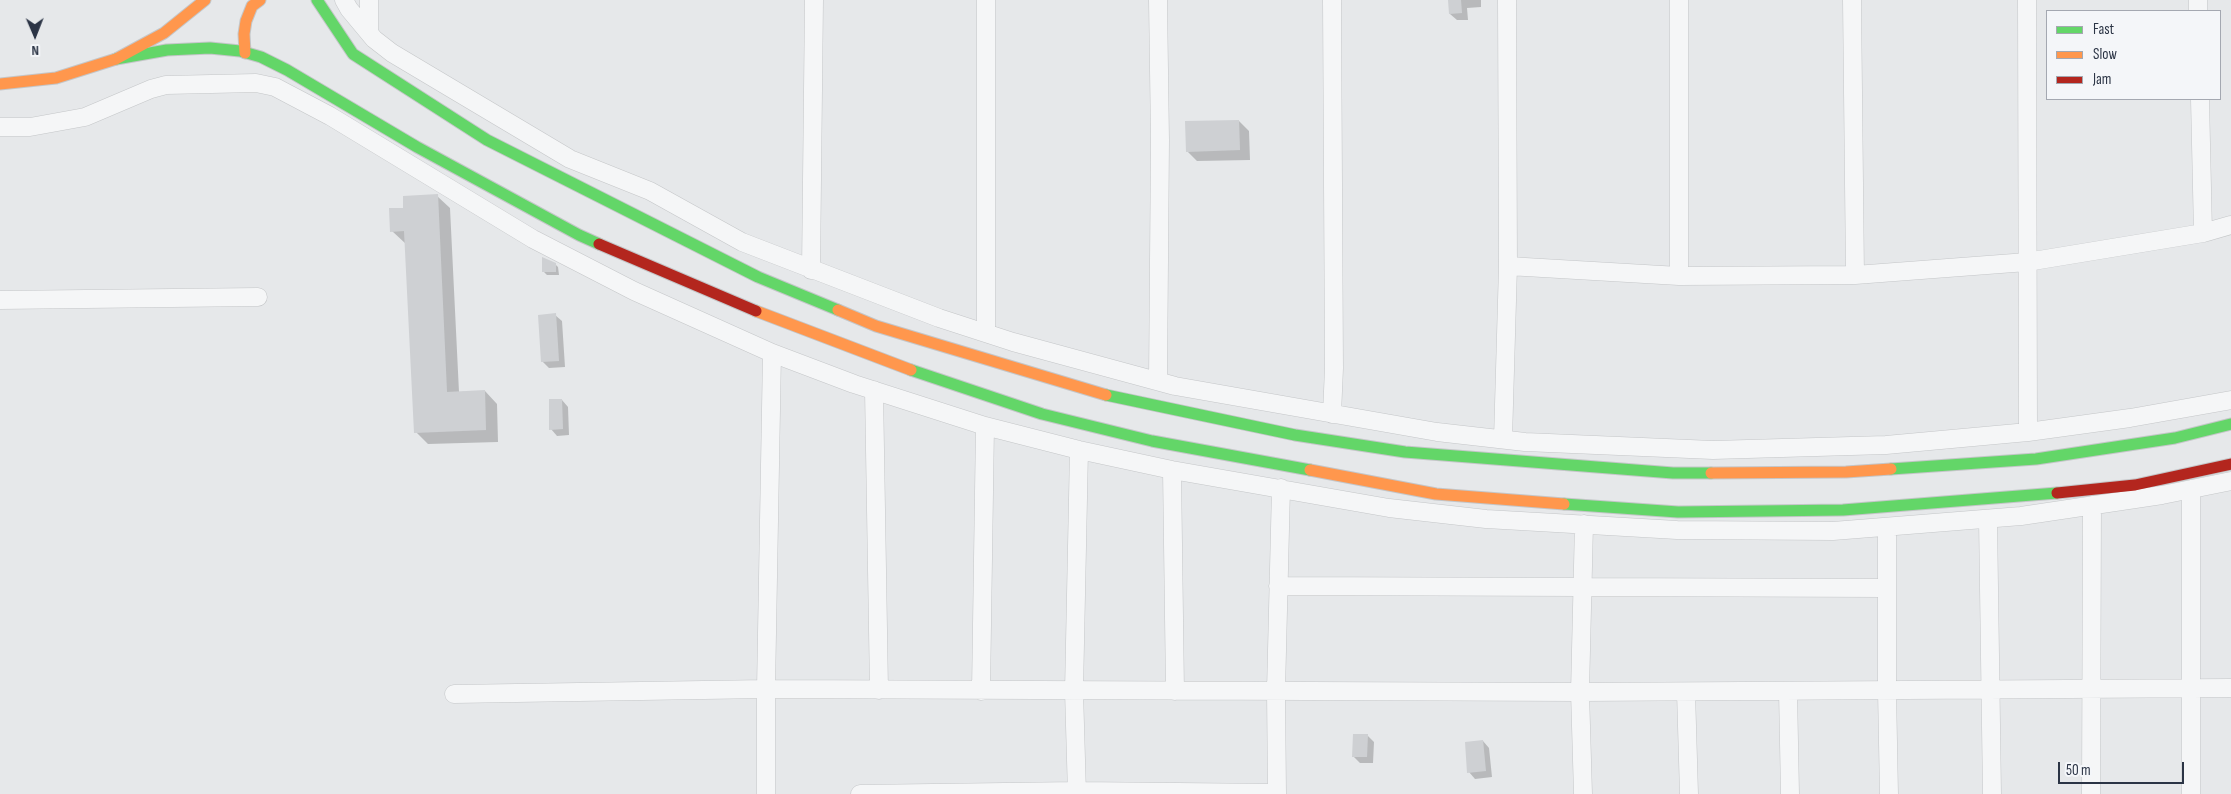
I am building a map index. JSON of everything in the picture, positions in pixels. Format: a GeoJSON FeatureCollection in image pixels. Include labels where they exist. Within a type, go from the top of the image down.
{"type":"FeatureCollection","features":[{"type":"Feature","properties":{"kind":"main road"},"geometry":{"type":"LineString","coordinates":[[116,59],[164,33],[205,0]]}},
{"type":"Feature","properties":{"kind":"main road"},"geometry":{"type":"LineString","coordinates":[[245,53],[244,34],[246,21],[252,6],[260,0]]}},
{"type":"Feature","properties":{"kind":"main road"},"geometry":{"type":"LineString","coordinates":[[317,0],[352,54],[487,140],[684,241],[758,277],[876,326],[1106,395],[1295,435],[1405,452],[1673,473],[1846,472],[2036,459],[2175,438],[2231,424]]}},
{"type":"Feature","properties":{"kind":"main road"},"geometry":{"type":"LineString","coordinates":[[0,84],[56,78],[116,59],[167,50],[210,48],[261,57],[287,70],[417,147],[579,235],[732,301],[913,371],[1042,414],[1152,441],[1436,494],[1678,512],[1843,510],[2015,498],[2135,485],[2231,464]]}},
{"type":"Feature","properties":{"kind":"street"},"geometry":{"type":"LineString","coordinates":[[344,0],[355,9],[369,32],[392,53],[570,159],[650,191],[742,242],[938,318],[1158,381],[1437,432],[1612,447],[1713,450],[1886,445],[2028,432],[2130,418],[2231,400]]}},
{"type":"Feature","properties":{"kind":"street"},"geometry":{"type":"LineString","coordinates":[[369,0],[369,32]]}},
{"type":"Feature","properties":{"kind":"street"},"geometry":{"type":"LineString","coordinates":[[811,270],[814,0]]}},
{"type":"Feature","properties":{"kind":"street"},"geometry":{"type":"LineString","coordinates":[[986,0],[986,333]]}},
{"type":"Feature","properties":{"kind":"street"},"geometry":{"type":"LineString","coordinates":[[1158,0],[1160,150],[1158,381]]}},
{"type":"Feature","properties":{"kind":"street"},"geometry":{"type":"LineString","coordinates":[[1332,0],[1334,368],[1332,414]]}},
{"type":"Feature","properties":{"kind":"street"},"geometry":{"type":"LineString","coordinates":[[1503,439],[1508,266],[1507,0]]}},
{"type":"Feature","properties":{"kind":"street"},"geometry":{"type":"LineString","coordinates":[[1678,0],[1678,276]]}},
{"type":"Feature","properties":{"kind":"street"},"geometry":{"type":"LineString","coordinates":[[1852,0],[1854,275]]}},
{"type":"Feature","properties":{"kind":"street"},"geometry":{"type":"LineString","coordinates":[[2027,0],[2028,432]]}},
{"type":"Feature","properties":{"kind":"street"},"geometry":{"type":"LineString","coordinates":[[0,127],[30,127],[85,117],[150,89],[166,85],[256,83],[274,88],[330,116],[533,239],[634,291],[772,353],[874,390],[985,426],[1079,450],[1172,470],[1388,508],[1486,519],[1677,530],[1834,531],[1988,518],[2092,505],[2231,481]]}},
{"type":"Feature","properties":{"kind":"street"},"geometry":{"type":"LineString","coordinates":[[2200,100],[2203,233]]}},
{"type":"Feature","properties":{"kind":"street"},"geometry":{"type":"LineString","coordinates":[[1508,266],[1678,276],[1854,275],[2027,262],[2203,233],[2231,225]]}},
{"type":"Feature","properties":{"kind":"street"},"geometry":{"type":"LineString","coordinates":[[0,300],[258,297]]}},
{"type":"Feature","properties":{"kind":"street"},"geometry":{"type":"LineString","coordinates":[[766,794],[772,353]]}},
{"type":"Feature","properties":{"kind":"street"},"geometry":{"type":"LineString","coordinates":[[874,390],[879,690]]}},
{"type":"Feature","properties":{"kind":"street"},"geometry":{"type":"LineString","coordinates":[[981,690],[985,426]]}},
{"type":"Feature","properties":{"kind":"street"},"geometry":{"type":"LineString","coordinates":[[1077,792],[1074,691],[1079,450]]}},
{"type":"Feature","properties":{"kind":"street"},"geometry":{"type":"LineString","coordinates":[[1172,470],[1175,691]]}},
{"type":"Feature","properties":{"kind":"street"},"geometry":{"type":"LineString","coordinates":[[860,794],[1077,792],[1277,794],[1276,691],[1281,488]]}},
{"type":"Feature","properties":{"kind":"street"},"geometry":{"type":"LineString","coordinates":[[2191,489],[2191,794]]}},
{"type":"Feature","properties":{"kind":"street"},"geometry":{"type":"LineString","coordinates":[[2091,794],[2092,505]]}},
{"type":"Feature","properties":{"kind":"street"},"geometry":{"type":"LineString","coordinates":[[1988,518],[1992,794]]}},
{"type":"Feature","properties":{"kind":"street"},"geometry":{"type":"LineString","coordinates":[[1582,794],[1580,692],[1584,524]]}},
{"type":"Feature","properties":{"kind":"street"},"geometry":{"type":"LineString","coordinates":[[1887,527],[1889,794]]}},
{"type":"Feature","properties":{"kind":"street"},"geometry":{"type":"LineString","coordinates":[[1278,586],[1887,588]]}},
{"type":"Feature","properties":{"kind":"street"},"geometry":{"type":"LineString","coordinates":[[454,694],[766,689],[1686,692],[2231,688]]}},
{"type":"Feature","properties":{"kind":"street"},"geometry":{"type":"LineString","coordinates":[[1788,691],[1790,794]]}},
{"type":"Feature","properties":{"kind":"street"},"geometry":{"type":"LineString","coordinates":[[1686,692],[1689,794]]}},
{"type":"Feature","properties":{"kind":"building"},"geometry":{"type":"Polygon","coordinates":[[[1448,0],[1461,0],[1462,13],[1449,14],[1448,0]]]}},
{"type":"Feature","properties":{"kind":"building"},"geometry":{"type":"Polygon","coordinates":[[[1239,120],[1240,150],[1186,152],[1185,121],[1239,120]]]}},
{"type":"Feature","properties":{"kind":"building"},"geometry":{"type":"Polygon","coordinates":[[[438,194],[447,392],[485,390],[486,430],[414,433],[404,231],[390,232],[389,208],[403,208],[403,196],[438,194]]]}},
{"type":"Feature","properties":{"kind":"building"},"geometry":{"type":"Polygon","coordinates":[[[542,257],[556,263],[556,272],[542,272],[542,257]]]}},
{"type":"Feature","properties":{"kind":"building"},"geometry":{"type":"Polygon","coordinates":[[[556,313],[559,361],[541,362],[538,315],[556,313]]]}},
{"type":"Feature","properties":{"kind":"building"},"geometry":{"type":"Polygon","coordinates":[[[549,399],[562,399],[563,429],[549,430],[549,399]]]}},
{"type":"Feature","properties":{"kind":"building"},"geometry":{"type":"Polygon","coordinates":[[[1353,734],[1368,734],[1367,757],[1352,757],[1353,734]]]}},
{"type":"Feature","properties":{"kind":"building"},"geometry":{"type":"Polygon","coordinates":[[[1483,740],[1486,771],[1467,773],[1465,742],[1483,740]]]}},
{"type":"Feature","properties":{"kind":"traffic: fast"},"geometry":{"type":"LineString","coordinates":[[317,0],[353,54],[487,140],[758,277],[838,310]]}},
{"type":"Feature","properties":{"kind":"traffic: fast"},"geometry":{"type":"LineString","coordinates":[[116,59],[167,50],[210,48],[240,51],[261,57],[287,70],[417,147],[599,244]]}},
{"type":"Feature","properties":{"kind":"traffic: fast"},"geometry":{"type":"LineString","coordinates":[[911,370],[1042,414],[1152,441],[1310,470]]}},
{"type":"Feature","properties":{"kind":"traffic: fast"},"geometry":{"type":"LineString","coordinates":[[1106,395],[1295,435],[1405,452],[1673,473],[1711,473]]}},
{"type":"Feature","properties":{"kind":"traffic: fast"},"geometry":{"type":"LineString","coordinates":[[1891,469],[2036,459],[2175,438],[2231,424]]}},
{"type":"Feature","properties":{"kind":"traffic: fast"},"geometry":{"type":"LineString","coordinates":[[1564,504],[1678,512],[1843,510],[2057,493]]}},
{"type":"Feature","properties":{"kind":"traffic: slow"},"geometry":{"type":"LineString","coordinates":[[0,84],[56,78],[116,59],[164,33],[205,0]]}},
{"type":"Feature","properties":{"kind":"traffic: slow"},"geometry":{"type":"LineString","coordinates":[[245,53],[244,34],[246,21],[252,6],[260,0]]}},
{"type":"Feature","properties":{"kind":"traffic: slow"},"geometry":{"type":"LineString","coordinates":[[838,310],[876,326],[1106,395]]}},
{"type":"Feature","properties":{"kind":"traffic: slow"},"geometry":{"type":"LineString","coordinates":[[756,311],[911,370]]}},
{"type":"Feature","properties":{"kind":"traffic: slow"},"geometry":{"type":"LineString","coordinates":[[1711,473],[1846,472],[1891,469]]}},
{"type":"Feature","properties":{"kind":"traffic: slow"},"geometry":{"type":"LineString","coordinates":[[1310,470],[1436,494],[1564,504]]}},
{"type":"Feature","properties":{"kind":"traffic: jam"},"geometry":{"type":"LineString","coordinates":[[599,244],[756,311]]}},
{"type":"Feature","properties":{"kind":"traffic: jam"},"geometry":{"type":"LineString","coordinates":[[2057,493],[2135,485],[2231,464]]}}]}
